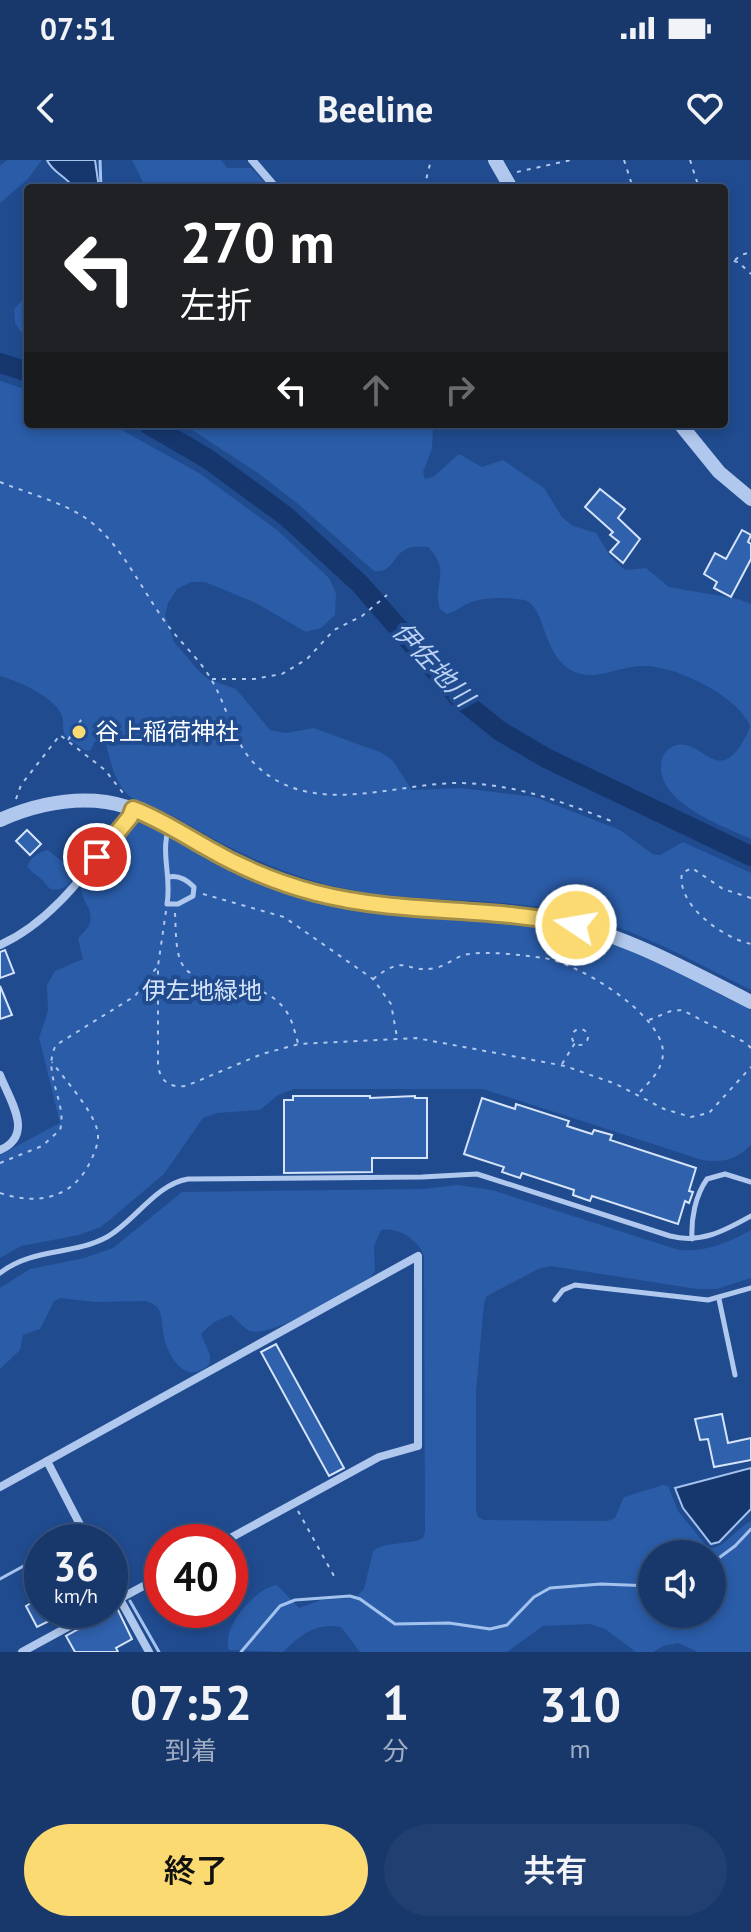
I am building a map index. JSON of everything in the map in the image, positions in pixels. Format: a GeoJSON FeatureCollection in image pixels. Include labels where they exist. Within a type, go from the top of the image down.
{"type":"FeatureCollection","features":[{"type":"Feature","properties":{"kind":"street"},"geometry":{"type":"LineString","coordinates":[[252,160],[273,184]]}},
{"type":"Feature","properties":{"kind":"street"},"geometry":{"type":"LineString","coordinates":[[495,160],[507,182]]}},
{"type":"Feature","properties":{"kind":"street"},"geometry":{"type":"LineString","coordinates":[[683,428],[719,472],[751,499]]}},
{"type":"Feature","properties":{"kind":"street"},"geometry":{"type":"LineString","coordinates":[[0,820],[20,811],[63,801],[86,800],[129,808],[170,826],[232,862],[312,892],[368,904],[544,918],[607,934],[668,960],[751,1002]]}},
{"type":"Feature","properties":{"kind":"street"},"geometry":{"type":"LineString","coordinates":[[0,945],[48,914],[130,817],[129,808]]}},
{"type":"Feature","properties":{"kind":"street"},"geometry":{"type":"LineString","coordinates":[[0,1075],[19,1132],[15,1141],[0,1150]]}},
{"type":"Feature","properties":{"kind":"street"},"geometry":{"type":"LineString","coordinates":[[0,1487],[418,1256],[418,1446],[379,1457],[248,1529]]}},
{"type":"Feature","properties":{"kind":"street"},"geometry":{"type":"LineString","coordinates":[[47,1461],[80,1524]]}},
{"type":"Feature","properties":{"kind":"street"},"geometry":{"type":"LineString","coordinates":[[128,1615],[149,1652]]}},
{"type":"Feature","properties":{"kind":"street"},"geometry":{"type":"LineString","coordinates":[[22,1652],[66,1628]]}},
{"type":"Feature","properties":{"kind":"lane"},"geometry":{"type":"LineString","coordinates":[[169,877],[182,878],[194,887],[195,892],[189,899],[174,905],[167,904],[169,877],[164,853],[170,826]]}},
{"type":"Feature","properties":{"kind":"lane"},"geometry":{"type":"LineString","coordinates":[[0,1273],[26,1257],[81,1246],[107,1237],[170,1185],[188,1179],[477,1174],[670,1236],[692,1239],[713,1235],[751,1216]]}},
{"type":"Feature","properties":{"kind":"lane"},"geometry":{"type":"LineString","coordinates":[[692,1239],[693,1215],[707,1179],[725,1174],[751,1182]]}},
{"type":"Feature","properties":{"kind":"lane"},"geometry":{"type":"LineString","coordinates":[[555,1300],[563,1290],[587,1284],[696,1299],[719,1299],[751,1288]]}},
{"type":"Feature","properties":{"kind":"lane"},"geometry":{"type":"LineString","coordinates":[[719,1299],[735,1375]]}},
{"type":"Feature","properties":{"kind":"path"},"geometry":{"type":"LineString","coordinates":[[425,184],[431,160]]}},
{"type":"Feature","properties":{"kind":"path"},"geometry":{"type":"LineString","coordinates":[[507,182],[571,160]]}},
{"type":"Feature","properties":{"kind":"path"},"geometry":{"type":"LineString","coordinates":[[624,160],[632,184]]}},
{"type":"Feature","properties":{"kind":"path"},"geometry":{"type":"LineString","coordinates":[[690,160],[698,184]]}},
{"type":"Feature","properties":{"kind":"path"},"geometry":{"type":"LineString","coordinates":[[735,261],[751,252]]}},
{"type":"Feature","properties":{"kind":"path"},"geometry":{"type":"LineString","coordinates":[[728,260],[735,261],[751,274]]}},
{"type":"Feature","properties":{"kind":"path"},"geometry":{"type":"LineString","coordinates":[[0,482],[75,512],[96,527],[211,678],[242,750],[273,779],[293,788],[335,794],[473,784],[536,792],[611,821]]}},
{"type":"Feature","properties":{"kind":"path"},"geometry":{"type":"LineString","coordinates":[[211,678],[254,679],[282,674],[307,659],[334,630],[362,616],[387,595]]}},
{"type":"Feature","properties":{"kind":"path"},"geometry":{"type":"LineString","coordinates":[[68,741],[83,717]]}},
{"type":"Feature","properties":{"kind":"path"},"geometry":{"type":"LineString","coordinates":[[20,811],[15,795],[60,735],[113,777],[125,795],[129,808]]}},
{"type":"Feature","properties":{"kind":"path"},"geometry":{"type":"LineString","coordinates":[[751,898],[723,889],[692,868],[682,873],[682,887],[711,925],[723,935],[751,944]]}},
{"type":"Feature","properties":{"kind":"path"},"geometry":{"type":"LineString","coordinates":[[195,892],[284,917],[373,979],[391,1004],[397,1038]]}},
{"type":"Feature","properties":{"kind":"path"},"geometry":{"type":"LineString","coordinates":[[174,905],[178,952],[188,971],[207,981],[247,986],[271,995],[288,1014],[299,1044]]}},
{"type":"Feature","properties":{"kind":"path"},"geometry":{"type":"LineString","coordinates":[[165,917],[158,966],[158,1066],[160,1076],[167,1084],[176,1087],[186,1086],[262,1054],[299,1044],[397,1038],[435,1041],[562,1065],[638,1094],[677,1114],[700,1116],[716,1107],[751,1067]]}},
{"type":"Feature","properties":{"kind":"path"},"geometry":{"type":"LineString","coordinates":[[373,979],[392,966],[434,969],[467,954],[544,958],[575,968],[648,1021],[661,1041],[663,1053],[654,1077],[638,1094]]}},
{"type":"Feature","properties":{"kind":"path"},"geometry":{"type":"LineString","coordinates":[[0,1163],[42,1146],[60,1130],[61,1117],[51,1060],[56,1045],[135,996],[158,966]]}},
{"type":"Feature","properties":{"kind":"path"},"geometry":{"type":"LineString","coordinates":[[648,1021],[671,1011],[682,1010],[751,1048]]}},
{"type":"Feature","properties":{"kind":"path"},"geometry":{"type":"LineString","coordinates":[[562,1065],[575,1043]]}},
{"type":"Feature","properties":{"kind":"path"},"geometry":{"type":"LineString","coordinates":[[0,1193],[39,1200],[62,1195],[80,1179],[96,1150],[96,1125],[51,1060]]}},
{"type":"Feature","properties":{"kind":"path"},"geometry":{"type":"LineString","coordinates":[[294,1504],[334,1576]]}},
{"type":"Feature","properties":{"kind":"green space"},"geometry":{"type":"Polygon","coordinates":[[[7,160],[42,160],[27,180],[0,203],[0,166],[7,160]]]}},
{"type":"Feature","properties":{"kind":"green space"},"geometry":{"type":"Polygon","coordinates":[[[132,160],[221,160],[227,168],[251,168],[266,184],[144,184],[132,160]]]}},
{"type":"Feature","properties":{"kind":"green space"},"geometry":{"type":"Polygon","coordinates":[[[24,298],[24,337],[15,323],[14,309],[24,298]]]}},
{"type":"Feature","properties":{"kind":"green space"},"geometry":{"type":"Polygon","coordinates":[[[0,381],[24,389],[24,428],[118,428],[199,473],[277,530],[329,578],[336,593],[335,615],[321,628],[306,632],[256,603],[205,582],[191,582],[177,589],[168,603],[165,615],[174,642],[208,679],[236,689],[270,730],[285,733],[314,728],[382,753],[393,761],[412,790],[461,788],[535,797],[620,830],[654,855],[660,855],[683,842],[751,873],[751,990],[645,938],[579,915],[527,905],[368,893],[295,875],[249,857],[128,795],[114,772],[102,728],[90,751],[84,750],[65,736],[62,716],[52,703],[26,686],[0,676],[0,381]]]}},
{"type":"Feature","properties":{"kind":"green space"},"geometry":{"type":"Polygon","coordinates":[[[189,428],[433,428],[432,449],[423,472],[425,479],[433,477],[459,454],[482,467],[503,460],[544,488],[562,517],[573,526],[596,533],[610,556],[625,570],[646,568],[669,587],[751,604],[751,839],[695,812],[670,791],[663,779],[662,759],[666,751],[674,746],[694,748],[719,761],[729,758],[740,746],[750,726],[733,704],[719,693],[687,676],[654,667],[641,666],[588,675],[568,668],[551,647],[532,604],[524,600],[481,600],[447,614],[440,609],[438,600],[439,564],[428,547],[406,549],[388,568],[374,571],[258,473],[189,428]]]}},
{"type":"Feature","properties":{"kind":"green space","name":"伊左地緑地"},"geometry":{"type":"Polygon","coordinates":[[[137,820],[147,822],[218,860],[290,893],[342,907],[515,922],[572,932],[641,956],[751,1010],[751,1145],[729,1159],[702,1160],[483,1089],[294,1089],[278,1095],[260,1110],[217,1113],[203,1118],[164,1174],[101,1227],[79,1235],[21,1246],[0,1258],[0,1155],[60,1123],[39,1038],[48,1011],[47,985],[55,971],[83,959],[78,939],[88,927],[91,917],[81,883],[137,820]]]}},
{"type":"Feature","properties":{"kind":"green space"},"geometry":{"type":"Polygon","coordinates":[[[48,850],[75,872],[72,880],[62,888],[50,889],[27,866],[36,855],[48,850]]]}},
{"type":"Feature","properties":{"kind":"green space"},"geometry":{"type":"Polygon","coordinates":[[[458,1185],[492,1190],[679,1250],[716,1246],[751,1230],[751,1278],[717,1289],[697,1289],[550,1266],[538,1269],[487,1296],[476,1391],[476,1511],[478,1517],[484,1520],[608,1521],[615,1518],[624,1497],[668,1486],[678,1511],[702,1540],[638,1540],[638,1628],[726,1628],[726,1540],[751,1521],[751,1652],[698,1652],[678,1643],[653,1652],[636,1652],[605,1629],[590,1624],[543,1626],[507,1652],[360,1652],[341,1627],[332,1626],[309,1631],[283,1652],[229,1650],[232,1628],[248,1628],[248,1603],[259,1593],[277,1585],[299,1608],[321,1600],[355,1598],[364,1589],[373,1551],[385,1545],[423,1538],[424,1256],[413,1240],[401,1233],[381,1230],[374,1246],[375,1272],[369,1278],[275,1328],[250,1331],[231,1315],[214,1322],[201,1334],[210,1363],[194,1372],[181,1368],[170,1354],[160,1312],[152,1304],[145,1301],[95,1302],[60,1298],[54,1301],[40,1329],[23,1335],[20,1350],[0,1369],[0,1288],[30,1269],[84,1258],[113,1248],[182,1192],[422,1189],[458,1185]]]}},
{"type":"Feature","properties":{"kind":"shaded area"},"geometry":{"type":"Polygon","coordinates":[[[47,160],[95,160],[98,184],[71,184],[47,160]]]}},
{"type":"Feature","properties":{"kind":"shaded area"},"geometry":{"type":"Polygon","coordinates":[[[751,1468],[751,1509],[721,1540],[708,1540],[683,1508],[675,1488],[751,1468]]]}},
{"type":"Feature","properties":{"kind":"building"},"geometry":{"type":"Polygon","coordinates":[[[600,489],[625,509],[618,518],[640,539],[623,563],[610,552],[619,542],[610,535],[613,532],[585,507],[600,489]]]}},
{"type":"Feature","properties":{"kind":"building"},"geometry":{"type":"Polygon","coordinates":[[[742,530],[751,535],[748,542],[751,544],[751,559],[731,597],[714,588],[717,582],[704,574],[715,553],[726,559],[742,530]]]}},
{"type":"Feature","properties":{"kind":"building"},"geometry":{"type":"Polygon","coordinates":[[[27,830],[41,844],[30,855],[16,841],[27,830]]]}},
{"type":"Feature","properties":{"kind":"building"},"geometry":{"type":"Polygon","coordinates":[[[5,950],[14,973],[0,978],[0,952],[5,950]]]}},
{"type":"Feature","properties":{"kind":"building"},"geometry":{"type":"Polygon","coordinates":[[[0,986],[12,1015],[0,1019],[0,986]]]}},
{"type":"Feature","properties":{"kind":"building"},"geometry":{"type":"Polygon","coordinates":[[[293,1096],[427,1098],[427,1158],[372,1158],[372,1172],[284,1173],[284,1100],[293,1100],[293,1096]]]}},
{"type":"Feature","properties":{"kind":"building"},"geometry":{"type":"Polygon","coordinates":[[[482,1098],[515,1109],[516,1104],[569,1121],[567,1126],[592,1134],[594,1130],[612,1135],[610,1140],[696,1168],[689,1191],[693,1192],[689,1203],[685,1201],[678,1224],[592,1196],[590,1201],[573,1195],[574,1190],[522,1173],[520,1178],[502,1172],[504,1167],[464,1154],[482,1098]]]}},
{"type":"Feature","properties":{"kind":"building"},"geometry":{"type":"Polygon","coordinates":[[[276,1344],[344,1468],[329,1476],[261,1352],[276,1344]]]}},
{"type":"Feature","properties":{"kind":"building"},"geometry":{"type":"Polygon","coordinates":[[[722,1414],[728,1443],[751,1438],[751,1460],[714,1467],[708,1439],[700,1440],[695,1419],[722,1414]]]}},
{"type":"Feature","properties":{"kind":"building"},"geometry":{"type":"Polygon","coordinates":[[[80,1628],[127,1628],[132,1639],[116,1648],[118,1652],[75,1652],[66,1636],[80,1628]]]}},
{"type":"Feature","properties":{"kind":"waterway"},"geometry":{"type":"LineString","coordinates":[[100,160],[101,184]]}},
{"type":"Feature","properties":{"kind":"waterway","name":"伊佐地川"},"geometry":{"type":"LineString","coordinates":[[0,363],[24,371]]}},
{"type":"Feature","properties":{"kind":"waterway","name":"伊佐地川"},"geometry":{"type":"LineString","coordinates":[[155,428],[208,459],[287,517],[360,584],[459,698],[500,731],[546,758],[751,856]]}},
{"type":"Feature","properties":{"kind":"waterway"},"geometry":{"type":"LineString","coordinates":[[726,1553],[751,1529]]}},
{"type":"Feature","properties":{"kind":"waterway"},"geometry":{"type":"LineString","coordinates":[[0,1579],[24,1566]]}},
{"type":"Feature","properties":{"kind":"waterway"},"geometry":{"type":"LineString","coordinates":[[241,1652],[280,1606],[295,1600],[350,1596],[360,1599],[395,1624],[449,1623],[490,1629],[507,1625],[534,1597],[550,1588],[601,1584],[638,1585]]}},
{"type":"Feature","properties":{"kind":"waterway"},"geometry":{"type":"LineString","coordinates":[[130,1601],[159,1652]]}},
{"type":"Feature","properties":{"kind":"place","name":"谷上稲荷神社"},"geometry":{"type":"Point","coordinates":[79,732]}},
{"type":"Feature","properties":{"kind":"route"},"geometry":{"type":"LineString","coordinates":[[97,857],[133,809],[150,815],[232,862],[312,892],[368,904],[511,913],[576,925]]}}]}
